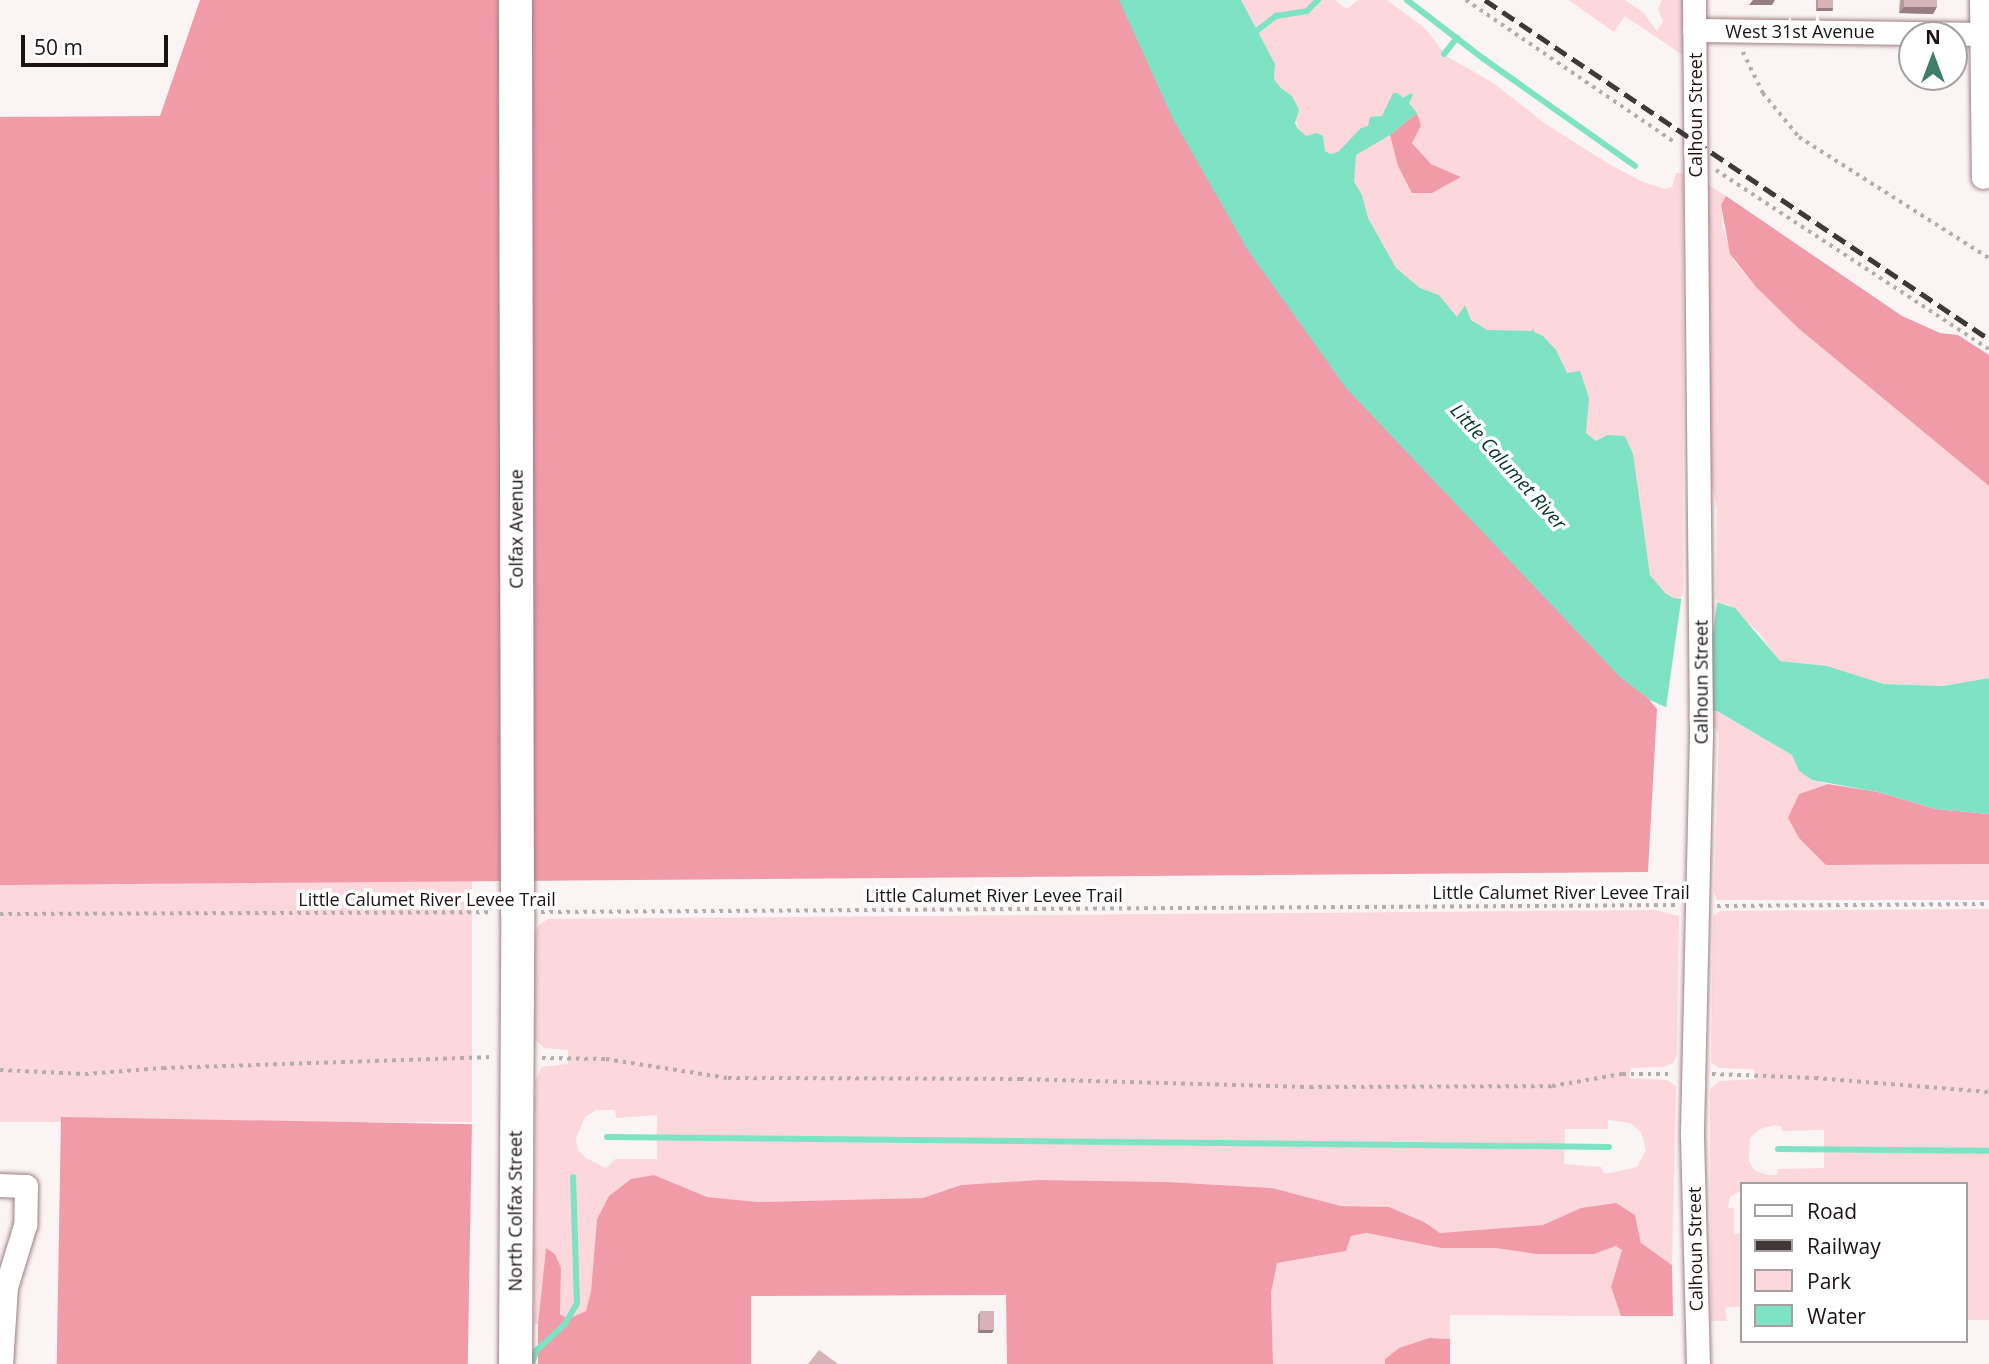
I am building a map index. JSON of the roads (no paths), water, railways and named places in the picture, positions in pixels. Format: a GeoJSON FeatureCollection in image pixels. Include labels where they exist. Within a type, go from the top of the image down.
{"type":"FeatureCollection","features":[{"type":"Feature","properties":{"kind":"street","name":"Colfax Avenue"},"geometry":{"type":"LineString","coordinates":[[514,0],[516,1058]]}},
{"type":"Feature","properties":{"kind":"street","name":"Calhoun Street"},"geometry":{"type":"LineString","coordinates":[[1694,0],[1701,734],[1692,1136],[1698,1364]]}},
{"type":"Feature","properties":{"kind":"street"},"geometry":{"type":"LineString","coordinates":[[1981,0],[1985,34],[1983,177]]}},
{"type":"Feature","properties":{"kind":"street","name":"West 31st Avenue"},"geometry":{"type":"LineString","coordinates":[[1695,30],[1985,34]]}},
{"type":"Feature","properties":{"kind":"street","name":"North Colfax Street"},"geometry":{"type":"LineString","coordinates":[[514,1364],[516,1058]]}},
{"type":"Feature","properties":{"kind":"street"},"geometry":{"type":"LineString","coordinates":[[0,1185],[26,1186],[25,1225],[6,1287],[1,1364]]}},
{"type":"Feature","properties":{"kind":"water","name":"Little Calumet River"},"geometry":{"type":"Polygon","coordinates":[[[1119,0],[1241,0],[1275,64],[1274,79],[1292,96],[1299,110],[1295,123],[1298,129],[1306,136],[1317,133],[1323,136],[1325,151],[1330,154],[1338,152],[1361,128],[1368,126],[1370,117],[1382,116],[1393,93],[1398,93],[1403,98],[1411,93],[1413,95],[1409,103],[1417,113],[1390,135],[1356,155],[1354,182],[1362,195],[1368,218],[1396,268],[1420,288],[1439,295],[1457,317],[1465,305],[1471,320],[1487,330],[1532,331],[1534,328],[1534,332],[1543,336],[1556,350],[1567,373],[1580,371],[1589,398],[1586,433],[1596,441],[1607,435],[1625,436],[1633,454],[1650,575],[1665,593],[1673,598],[1716,602],[1735,608],[1780,661],[1827,666],[1884,684],[1943,686],[1989,678],[1989,814],[1936,809],[1878,792],[1812,780],[1799,771],[1792,755],[1717,711],[1674,711],[1650,700],[1620,677],[1346,388],[1247,249],[1173,119],[1119,0]]]}},
{"type":"Feature","properties":{"kind":"waterway"},"geometry":{"type":"LineString","coordinates":[[1254,33],[1276,16],[1307,11],[1318,0]]}},
{"type":"Feature","properties":{"kind":"waterway"},"geometry":{"type":"LineString","coordinates":[[1407,0],[1484,59],[1635,166]]}},
{"type":"Feature","properties":{"kind":"waterway"},"geometry":{"type":"LineString","coordinates":[[1444,54],[1457,38]]}},
{"type":"Feature","properties":{"kind":"waterway"},"geometry":{"type":"LineString","coordinates":[[607,1137],[1609,1147]]}},
{"type":"Feature","properties":{"kind":"waterway"},"geometry":{"type":"LineString","coordinates":[[1778,1149],[1989,1151]]}},
{"type":"Feature","properties":{"kind":"waterway"},"geometry":{"type":"LineString","coordinates":[[532,1364],[536,1351],[565,1324],[577,1303],[573,1177]]}},
{"type":"Feature","properties":{"kind":"railway"},"geometry":{"type":"LineString","coordinates":[[1485,0],[1989,339]]}}]}
